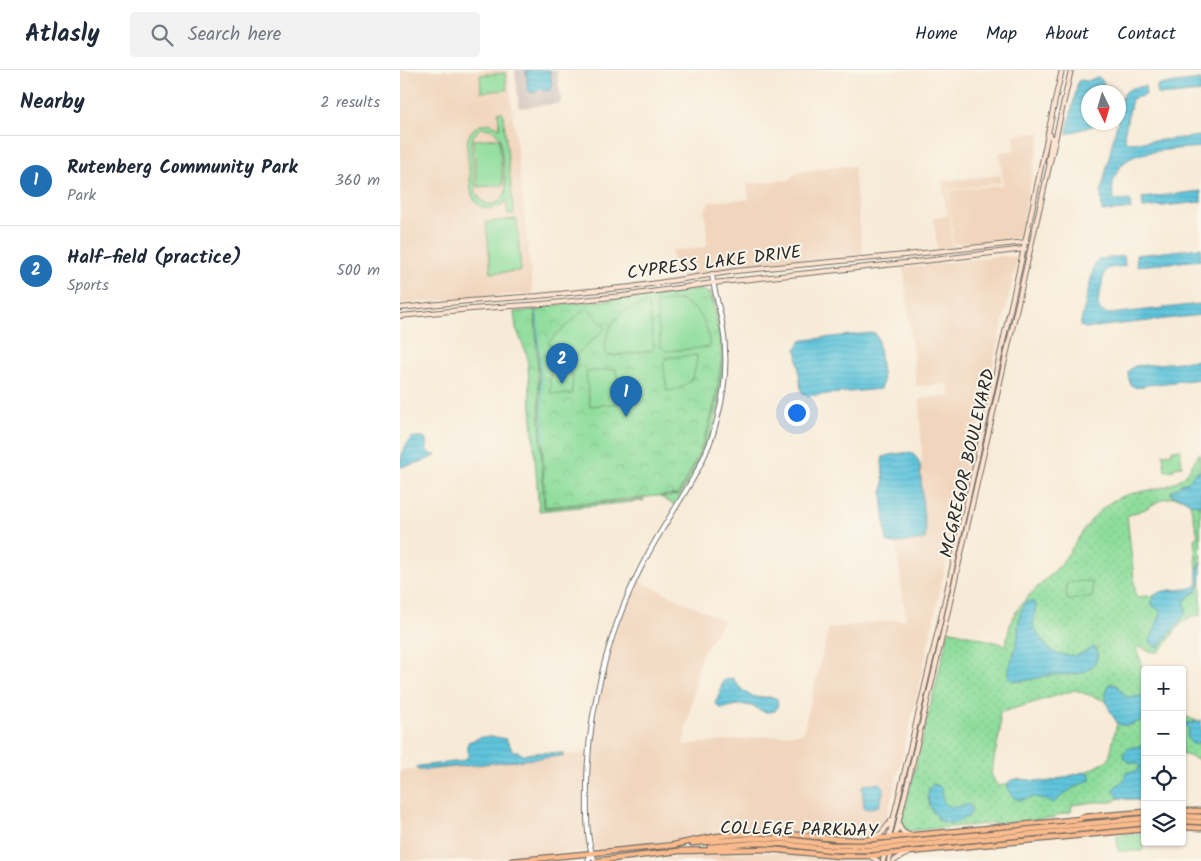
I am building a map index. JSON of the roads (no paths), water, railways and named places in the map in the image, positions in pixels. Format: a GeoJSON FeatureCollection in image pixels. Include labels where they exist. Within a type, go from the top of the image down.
{"type":"FeatureCollection","features":[{"type":"Feature","properties":{"kind":"main road","name":"MCGREGOR BOULEVARD"},"geometry":{"type":"LineString","coordinates":[[889,837],[940,622],[1062,70]]}},
{"type":"Feature","properties":{"kind":"main road","name":"MCGREGOR BOULEVARD"},"geometry":{"type":"LineString","coordinates":[[895,836],[1071,70]]}},
{"type":"Feature","properties":{"kind":"main road"},"geometry":{"type":"LineString","coordinates":[[1048,132],[1052,138],[1047,167],[1048,172]]}},
{"type":"Feature","properties":{"kind":"main road","name":"CYPRESS LAKE DRIVE"},"geometry":{"type":"LineString","coordinates":[[400,308],[631,287],[712,274],[1032,242]]}},
{"type":"Feature","properties":{"kind":"main road","name":"CYPRESS LAKE DRIVE"},"geometry":{"type":"LineString","coordinates":[[400,316],[551,303],[1030,248]]}},
{"type":"Feature","properties":{"kind":"main road"},"geometry":{"type":"LineString","coordinates":[[840,262],[840,270]]}},
{"type":"Feature","properties":{"kind":"main road"},"geometry":{"type":"LineString","coordinates":[[1186,810],[1201,812]]}},
{"type":"Feature","properties":{"kind":"main road"},"geometry":{"type":"LineString","coordinates":[[674,845],[715,836],[743,833],[868,839],[1141,812]]}},
{"type":"Feature","properties":{"kind":"main road"},"geometry":{"type":"LineString","coordinates":[[868,839],[882,834],[894,814]]}},
{"type":"Feature","properties":{"kind":"main road"},"geometry":{"type":"LineString","coordinates":[[1186,816],[1201,817]]}},
{"type":"Feature","properties":{"kind":"main road","name":"COLLEGE PARKWAY"},"geometry":{"type":"LineString","coordinates":[[1064,829],[1141,819]]}},
{"type":"Feature","properties":{"kind":"main road"},"geometry":{"type":"LineString","coordinates":[[898,820],[901,830],[905,834],[914,835]]}},
{"type":"Feature","properties":{"kind":"main road"},"geometry":{"type":"LineString","coordinates":[[1186,821],[1201,822]]}},
{"type":"Feature","properties":{"kind":"main road","name":"COLLEGE PARKWAY"},"geometry":{"type":"LineString","coordinates":[[595,861],[742,844],[783,842],[871,845],[1141,823]]}},
{"type":"Feature","properties":{"kind":"main road"},"geometry":{"type":"LineString","coordinates":[[1186,827],[1201,828]]}},
{"type":"Feature","properties":{"kind":"main road"},"geometry":{"type":"LineString","coordinates":[[989,832],[995,828]]}},
{"type":"Feature","properties":{"kind":"main road"},"geometry":{"type":"LineString","coordinates":[[982,829],[989,832]]}},
{"type":"Feature","properties":{"kind":"main road"},"geometry":{"type":"LineString","coordinates":[[868,839],[881,841],[889,848],[906,853],[1141,829]]}},
{"type":"Feature","properties":{"kind":"main road"},"geometry":{"type":"LineString","coordinates":[[989,832],[990,840]]}},
{"type":"Feature","properties":{"kind":"main road"},"geometry":{"type":"LineString","coordinates":[[914,835],[908,841],[908,844],[909,848],[915,852]]}},
{"type":"Feature","properties":{"kind":"main road"},"geometry":{"type":"LineString","coordinates":[[883,861],[895,836]]}},
{"type":"Feature","properties":{"kind":"main road"},"geometry":{"type":"LineString","coordinates":[[677,851],[768,849],[840,856],[866,856],[889,848],[900,838],[906,836]]}},
{"type":"Feature","properties":{"kind":"main road"},"geometry":{"type":"LineString","coordinates":[[889,837],[889,861]]}},
{"type":"Feature","properties":{"kind":"main road","name":"COLLEGE PARKWAY"},"geometry":{"type":"LineString","coordinates":[[512,861],[739,839],[763,838],[783,842]]}},
{"type":"Feature","properties":{"kind":"main road"},"geometry":{"type":"LineString","coordinates":[[866,856],[869,846],[868,839]]}},
{"type":"Feature","properties":{"kind":"main road"},"geometry":{"type":"LineString","coordinates":[[990,840],[997,844]]}},
{"type":"Feature","properties":{"kind":"main road"},"geometry":{"type":"LineString","coordinates":[[983,845],[990,840]]}},
{"type":"Feature","properties":{"kind":"main road"},"geometry":{"type":"LineString","coordinates":[[894,861],[902,855],[915,852]]}},
{"type":"Feature","properties":{"kind":"main road"},"geometry":{"type":"LineString","coordinates":[[866,856],[878,861]]}},
{"type":"Feature","properties":{"kind":"street"},"geometry":{"type":"LineString","coordinates":[[595,861],[591,853],[587,814],[588,758],[596,702],[610,646],[624,605],[640,568],[700,465],[712,439],[720,407],[724,382],[725,347],[722,321],[712,274]]}},
{"type":"Feature","properties":{"kind":"street"},"geometry":{"type":"LineString","coordinates":[[588,861],[591,853]]}},
{"type":"Feature","properties":{"kind":"water"},"geometry":{"type":"Polygon","coordinates":[[[526,70],[550,70],[552,86],[550,90],[543,91],[540,89],[535,93],[528,90],[526,70]]]}},
{"type":"Feature","properties":{"kind":"water"},"geometry":{"type":"Polygon","coordinates":[[[1098,77],[1104,85],[1081,85],[1081,129],[1067,134],[1078,81],[1087,81],[1098,77]]]}},
{"type":"Feature","properties":{"kind":"water"},"geometry":{"type":"Polygon","coordinates":[[[1201,80],[1201,92],[1171,95],[1157,94],[1157,85],[1201,80]]]}},
{"type":"Feature","properties":{"kind":"water"},"geometry":{"type":"Polygon","coordinates":[[[1145,86],[1146,95],[1132,99],[1126,126],[1126,92],[1145,86]]]}},
{"type":"Feature","properties":{"kind":"water"},"geometry":{"type":"Polygon","coordinates":[[[1115,130],[1125,130],[1124,135],[1126,141],[1131,143],[1201,136],[1201,147],[1151,152],[1129,159],[1118,169],[1113,186],[1114,200],[1130,200],[1131,209],[1102,212],[1101,192],[1115,130]]]}},
{"type":"Feature","properties":{"kind":"water"},"geometry":{"type":"Polygon","coordinates":[[[1201,191],[1201,202],[1143,208],[1142,198],[1201,191]]]}},
{"type":"Feature","properties":{"kind":"water"},"geometry":{"type":"Polygon","coordinates":[[[1201,248],[1201,260],[1137,266],[1136,255],[1201,248]]]}},
{"type":"Feature","properties":{"kind":"water"},"geometry":{"type":"Polygon","coordinates":[[[1124,256],[1125,266],[1109,268],[1105,271],[1098,301],[1102,312],[1109,314],[1201,304],[1201,315],[1086,328],[1080,326],[1095,262],[1099,259],[1124,256]]]}},
{"type":"Feature","properties":{"kind":"water"},"geometry":{"type":"Polygon","coordinates":[[[875,333],[878,339],[883,382],[880,389],[808,396],[801,391],[796,349],[800,342],[875,333]]]}},
{"type":"Feature","properties":{"kind":"water"},"geometry":{"type":"Polygon","coordinates":[[[1201,360],[1201,379],[1147,385],[1137,388],[1131,385],[1128,377],[1130,369],[1135,366],[1201,360]]]}},
{"type":"Feature","properties":{"kind":"water"},"geometry":{"type":"Polygon","coordinates":[[[423,437],[426,440],[427,450],[431,455],[436,455],[421,462],[400,467],[405,448],[411,438],[423,437]]]}},
{"type":"Feature","properties":{"kind":"water"},"geometry":{"type":"Polygon","coordinates":[[[911,452],[920,465],[926,531],[925,539],[892,544],[888,542],[886,537],[882,492],[884,487],[882,461],[883,457],[911,452]]]}},
{"type":"Feature","properties":{"kind":"water"},"geometry":{"type":"Polygon","coordinates":[[[1201,471],[1201,506],[1171,495],[1173,489],[1179,487],[1182,483],[1187,483],[1196,472],[1201,471]]]}},
{"type":"Feature","properties":{"kind":"water"},"geometry":{"type":"Polygon","coordinates":[[[1201,563],[1199,585],[1197,591],[1184,602],[1185,614],[1159,647],[1153,646],[1150,641],[1161,614],[1152,605],[1152,599],[1155,595],[1165,591],[1187,589],[1196,586],[1198,584],[1197,570],[1201,563]]]}},
{"type":"Feature","properties":{"kind":"water"},"geometry":{"type":"Polygon","coordinates":[[[1026,602],[1035,602],[1036,605],[1033,627],[1049,649],[1057,654],[1076,656],[1094,647],[1098,655],[1092,666],[1082,673],[1076,674],[1051,675],[1024,681],[1009,678],[1009,667],[1018,637],[1020,613],[1026,602]]]}},
{"type":"Feature","properties":{"kind":"water"},"geometry":{"type":"Polygon","coordinates":[[[733,678],[742,690],[751,696],[776,698],[778,704],[775,711],[764,712],[744,705],[722,709],[715,703],[723,681],[733,678]]]}},
{"type":"Feature","properties":{"kind":"water"},"geometry":{"type":"Polygon","coordinates":[[[1109,684],[1113,684],[1126,696],[1141,696],[1141,720],[1128,725],[1122,725],[1117,722],[1110,711],[1106,694],[1109,684]]]}},
{"type":"Feature","properties":{"kind":"water"},"geometry":{"type":"Polygon","coordinates":[[[1201,720],[1201,743],[1193,744],[1189,741],[1189,728],[1186,723],[1201,720]]]}},
{"type":"Feature","properties":{"kind":"water"},"geometry":{"type":"Polygon","coordinates":[[[491,736],[506,739],[513,751],[518,751],[523,755],[564,753],[563,756],[425,770],[418,770],[415,767],[462,761],[468,757],[468,742],[491,736]]]}},
{"type":"Feature","properties":{"kind":"water"},"geometry":{"type":"Polygon","coordinates":[[[1141,746],[1141,801],[1119,798],[1114,788],[1124,780],[1126,772],[1137,771],[1140,767],[1137,763],[1126,761],[1123,755],[1127,749],[1141,746]]]}},
{"type":"Feature","properties":{"kind":"water"},"geometry":{"type":"Polygon","coordinates":[[[1088,771],[1090,780],[1070,790],[1053,803],[1035,797],[1018,800],[1013,797],[1008,789],[1008,783],[1012,780],[1047,782],[1088,771]]]}},
{"type":"Feature","properties":{"kind":"water"},"geometry":{"type":"Polygon","coordinates":[[[880,783],[884,789],[879,806],[864,808],[862,786],[880,783]]]}},
{"type":"Feature","properties":{"kind":"water"},"geometry":{"type":"Polygon","coordinates":[[[934,784],[941,788],[944,802],[949,806],[970,805],[972,809],[969,816],[952,824],[938,820],[930,806],[928,797],[929,789],[934,784]]]}},
{"type":"Feature","properties":{"kind":"waterway"},"geometry":{"type":"LineString","coordinates":[[537,311],[545,441]]}},
{"type":"Feature","properties":{"kind":"place","name":"Half-field (practice)"},"geometry":{"type":"Point","coordinates":[562,384]}},
{"type":"Feature","properties":{"kind":"place","name":"Rutenberg Community Park"},"geometry":{"type":"Point","coordinates":[626,417]}}]}
